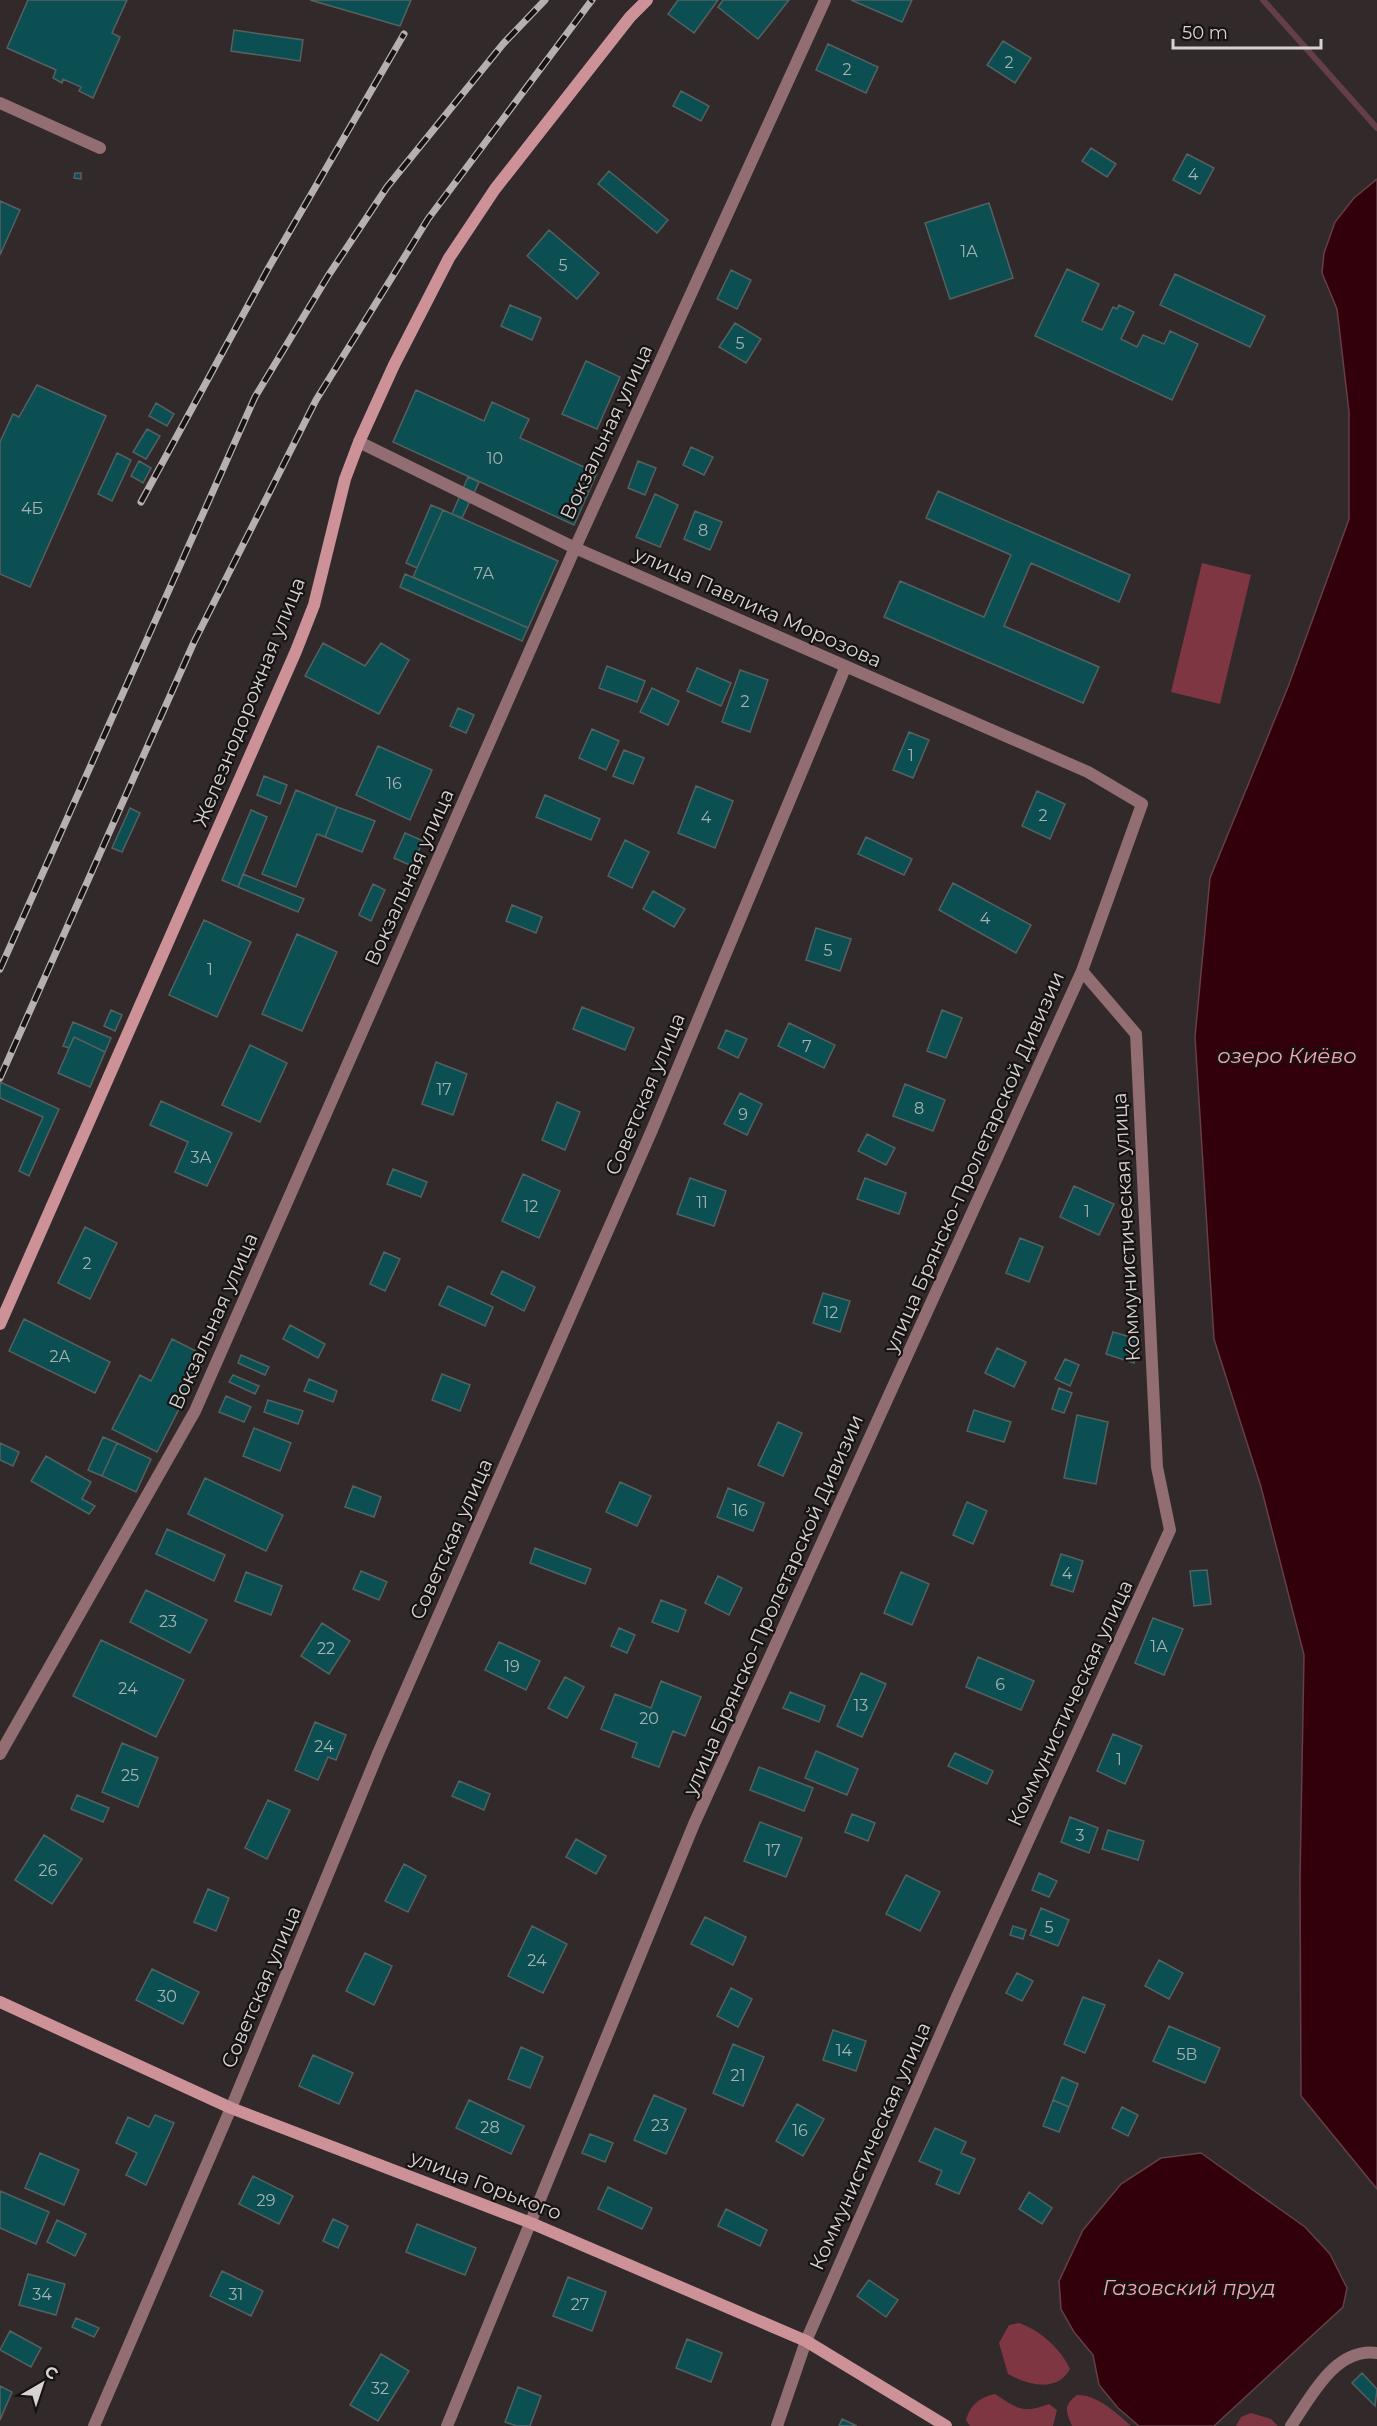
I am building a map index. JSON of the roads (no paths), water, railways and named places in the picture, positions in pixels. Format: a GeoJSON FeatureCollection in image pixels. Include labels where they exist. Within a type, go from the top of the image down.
{"type":"FeatureCollection","features":[{"type":"Feature","properties":{"kind":"street","name":"Железнодорожная улица"},"geometry":{"type":"LineString","coordinates":[[0,1324],[296,651],[314,605],[345,479],[394,365],[449,258],[495,189],[630,17],[647,0]]}},
{"type":"Feature","properties":{"kind":"street","name":"Вокзальная улица"},"geometry":{"type":"LineString","coordinates":[[0,1754],[195,1412],[575,548],[825,0]]}},
{"type":"Feature","properties":{"kind":"street"},"geometry":{"type":"LineString","coordinates":[[0,103],[100,148]]}},
{"type":"Feature","properties":{"kind":"street","name":"улица Павлика Морозова"},"geometry":{"type":"LineString","coordinates":[[359,442],[575,548],[845,668],[1088,772],[1142,804]]}},
{"type":"Feature","properties":{"kind":"street","name":"Советская улица"},"geometry":{"type":"LineString","coordinates":[[94,2426],[231,2108],[380,1751],[652,1130],[845,668]]}},
{"type":"Feature","properties":{"kind":"street","name":"улица Брянско-Пролетарской Дивизии"},"geometry":{"type":"LineString","coordinates":[[447,2426],[694,1824],[1082,971],[1142,804]]}},
{"type":"Feature","properties":{"kind":"street","name":"Коммунистическая улица"},"geometry":{"type":"LineString","coordinates":[[777,2426],[806,2341],[956,1999],[1170,1530],[1157,1467],[1136,1034],[1082,971]]}},
{"type":"Feature","properties":{"kind":"street","name":"улица Горького"},"geometry":{"type":"LineString","coordinates":[[0,2002],[231,2108],[531,2223],[806,2341],[946,2426]]}},
{"type":"Feature","properties":{"kind":"street"},"geometry":{"type":"LineString","coordinates":[[1291,2426],[1331,2371],[1348,2357],[1362,2352],[1377,2353]]}},
{"type":"Feature","properties":{"kind":"water","name":"озеро Киёво"},"geometry":{"type":"Polygon","coordinates":[[[1377,179],[1377,2189],[1301,2096],[1300,1879],[1304,1655],[1261,1487],[1214,1339],[1195,1037],[1210,878],[1288,687],[1349,519],[1349,412],[1337,309],[1322,273],[1324,253],[1335,222],[1354,198],[1377,179]]]}},
{"type":"Feature","properties":{"kind":"water","name":"Газовский пруд"},"geometry":{"type":"Polygon","coordinates":[[[1201,2153],[1305,2227],[1330,2254],[1347,2288],[1343,2307],[1214,2426],[1139,2426],[1118,2408],[1099,2385],[1093,2355],[1074,2332],[1061,2309],[1059,2281],[1083,2230],[1121,2184],[1161,2158],[1201,2153]]]}},
{"type":"Feature","properties":{"kind":"waterway"},"geometry":{"type":"LineString","coordinates":[[1263,0],[1377,128]]}},
{"type":"Feature","properties":{"kind":"railway"},"geometry":{"type":"LineString","coordinates":[[0,969],[255,397],[328,276],[387,187],[503,44],[545,0]]}},
{"type":"Feature","properties":{"kind":"railway"},"geometry":{"type":"LineString","coordinates":[[0,1078],[194,642],[316,400],[428,219],[592,0]]}},
{"type":"Feature","properties":{"kind":"railway"},"geometry":{"type":"LineString","coordinates":[[141,502],[269,267],[404,34]]}}]}
